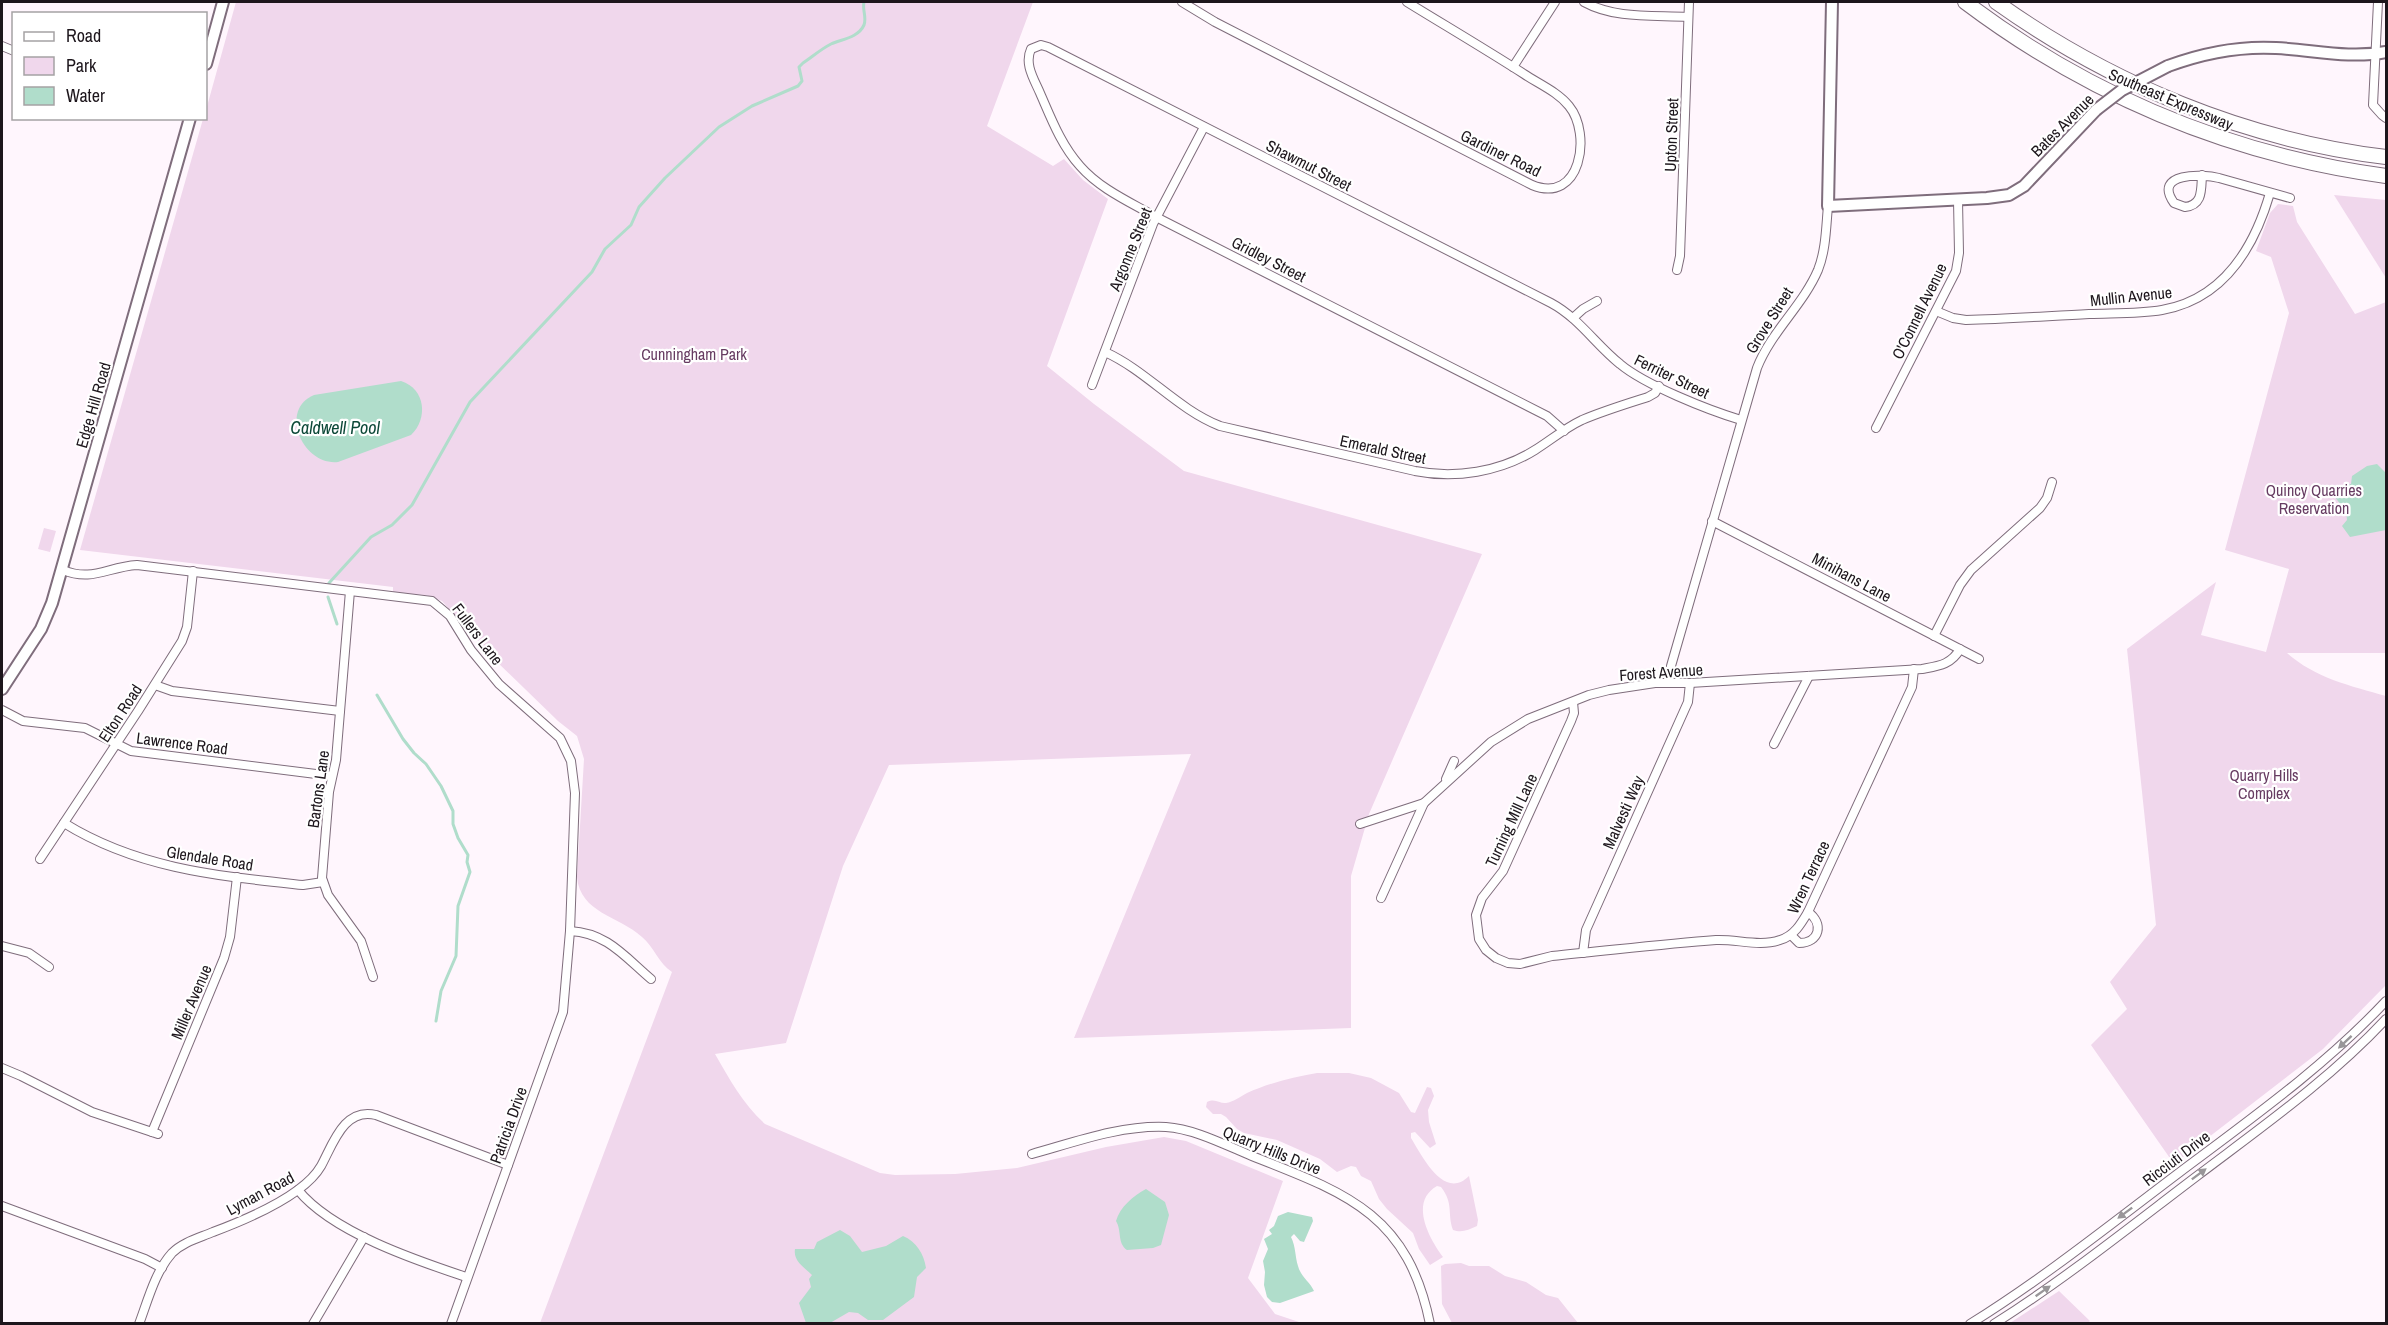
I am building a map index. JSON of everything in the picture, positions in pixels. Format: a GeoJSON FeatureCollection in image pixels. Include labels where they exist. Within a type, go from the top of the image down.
{"type":"FeatureCollection","features":[{"type":"Feature","properties":{"kind":"highway","name":"Southeast Expressway"},"geometry":{"type":"LineString","coordinates":[[1965,2],[2058,65],[2116,96],[2163,117],[2209,135],[2272,154],[2340,170],[2386,177]]}},
{"type":"Feature","properties":{"kind":"highway"},"geometry":{"type":"LineString","coordinates":[[1978,2],[2062,58],[2166,110],[2227,133],[2275,147],[2325,159],[2386,169]]}},
{"type":"Feature","properties":{"kind":"highway"},"geometry":{"type":"LineString","coordinates":[[1996,2],[2087,60],[2192,108],[2295,140],[2386,157]]}},
{"type":"Feature","properties":{"kind":"highway","name":"Southeast Expressway"},"geometry":{"type":"LineString","coordinates":[[2010,2],[2084,49],[2187,98],[2227,113],[2290,131],[2386,150]]}},
{"type":"Feature","properties":{"kind":"street"},"geometry":{"type":"LineString","coordinates":[[207,60],[223,2]]}},
{"type":"Feature","properties":{"kind":"street","name":"Gardiner Road"},"geometry":{"type":"LineString","coordinates":[[1182,2],[1215,22],[1532,185],[1555,188],[1569,180],[1577,166],[1580,134],[1578,122],[1565,101],[1407,2]]}},
{"type":"Feature","properties":{"kind":"street"},"geometry":{"type":"LineString","coordinates":[[1513,67],[1554,2]]}},
{"type":"Feature","properties":{"kind":"street"},"geometry":{"type":"LineString","coordinates":[[1584,2],[1598,9],[1618,14],[1688,17]]}},
{"type":"Feature","properties":{"kind":"street","name":"Upton Street"},"geometry":{"type":"LineString","coordinates":[[1677,270],[1680,256],[1689,2]]}},
{"type":"Feature","properties":{"kind":"street","name":"Grove Street"},"geometry":{"type":"LineString","coordinates":[[1669,683],[1671,666],[1740,420],[1761,358],[1819,268],[1824,248],[1828,206],[1832,2]]}},
{"type":"Feature","properties":{"kind":"street"},"geometry":{"type":"LineString","coordinates":[[2378,2],[2381,53],[2373,105],[2386,117]]}},
{"type":"Feature","properties":{"kind":"street","name":"Shawmut Street"},"geometry":{"type":"LineString","coordinates":[[1031,49],[1045,46],[1551,303],[1573,318]]}},
{"type":"Feature","properties":{"kind":"street","name":"Bates Avenue"},"geometry":{"type":"LineString","coordinates":[[1828,206],[1994,198],[2020,190],[2096,110],[2132,84],[2168,66],[2210,53],[2251,48],[2290,49],[2351,56],[2381,53]]}},
{"type":"Feature","properties":{"kind":"street","name":"Gridley Street"},"geometry":{"type":"LineString","coordinates":[[1031,49],[1028,57],[1031,72],[1054,124],[1073,157],[1085,171],[1107,189],[1156,217],[1547,416],[1564,431]]}},
{"type":"Feature","properties":{"kind":"street","name":"Edge Hill Road"},"geometry":{"type":"LineString","coordinates":[[2,689],[45,620],[63,570],[189,120]]}},
{"type":"Feature","properties":{"kind":"street","name":"Argonne Street"},"geometry":{"type":"LineString","coordinates":[[1092,385],[1156,217],[1204,127]]}},
{"type":"Feature","properties":{"kind":"street"},"geometry":{"type":"LineString","coordinates":[[2202,175],[2199,199],[2195,204],[2187,207],[2176,204],[2170,195],[2172,184],[2182,176],[2202,175],[2219,178],[2290,198]]}},
{"type":"Feature","properties":{"kind":"street","name":"Mullin Avenue"},"geometry":{"type":"LineString","coordinates":[[1936,311],[1953,318],[1966,320],[2148,312],[2180,306],[2210,290],[2236,266],[2254,237],[2270,193]]}},
{"type":"Feature","properties":{"kind":"street","name":"O'Connell Avenue"},"geometry":{"type":"LineString","coordinates":[[1876,428],[1958,265],[1959,200]]}},
{"type":"Feature","properties":{"kind":"street"},"geometry":{"type":"LineString","coordinates":[[1573,318],[1597,301]]}},
{"type":"Feature","properties":{"kind":"street","name":"Ferriter Street"},"geometry":{"type":"LineString","coordinates":[[1573,318],[1622,366],[1659,386],[1740,420]]}},
{"type":"Feature","properties":{"kind":"street","name":"Emerald Street"},"geometry":{"type":"LineString","coordinates":[[1105,352],[1122,361],[1197,415],[1220,426],[1425,473],[1463,473],[1500,466],[1527,455],[1583,420],[1648,397],[1655,393],[1659,386]]}},
{"type":"Feature","properties":{"kind":"street"},"geometry":{"type":"LineString","coordinates":[[1934,636],[1966,575],[2040,508],[2047,498],[2052,482]]}},
{"type":"Feature","properties":{"kind":"street","name":"Minihans Lane"},"geometry":{"type":"LineString","coordinates":[[1712,521],[1978,659]]}},
{"type":"Feature","properties":{"kind":"street","name":"Fullers Lane"},"geometry":{"type":"LineString","coordinates":[[63,570],[84,576],[126,566],[194,571],[427,600],[437,604],[450,616],[471,650],[499,684],[550,727],[564,744],[571,761],[574,784],[570,931]]}},
{"type":"Feature","properties":{"kind":"street","name":"Elton Road"},"geometry":{"type":"LineString","coordinates":[[40,859],[155,685],[186,632],[194,571]]}},
{"type":"Feature","properties":{"kind":"street","name":"Bartons Lane"},"geometry":{"type":"LineString","coordinates":[[323,882],[325,838],[336,760],[350,591]]}},
{"type":"Feature","properties":{"kind":"street","name":"Forest Avenue"},"geometry":{"type":"LineString","coordinates":[[1360,824],[1424,803],[1491,742],[1511,728],[1573,702],[1621,688],[1669,683],[1690,684],[1914,669],[1946,663],[1954,658],[1960,649]]}},
{"type":"Feature","properties":{"kind":"street","name":"Wren Terrace"},"geometry":{"type":"LineString","coordinates":[[1583,953],[1720,940],[1767,942],[1791,935],[1800,926],[1808,912],[1912,687],[1914,669]]}},
{"type":"Feature","properties":{"kind":"street"},"geometry":{"type":"LineString","coordinates":[[1774,744],[1809,676]]}},
{"type":"Feature","properties":{"kind":"street","name":"Malvesti Way"},"geometry":{"type":"LineString","coordinates":[[1583,953],[1586,930],[1688,702],[1690,684]]}},
{"type":"Feature","properties":{"kind":"street"},"geometry":{"type":"LineString","coordinates":[[155,685],[172,691],[340,711]]}},
{"type":"Feature","properties":{"kind":"street","name":"Turning Mill Lane"},"geometry":{"type":"LineString","coordinates":[[1573,702],[1574,713],[1571,721],[1500,877],[1479,904],[1476,921],[1479,939],[1486,950],[1496,958],[1508,963],[1527,963],[1547,957],[1583,953]]}},
{"type":"Feature","properties":{"kind":"street","name":"Lawrence Road"},"geometry":{"type":"LineString","coordinates":[[2,710],[23,721],[85,728],[131,751],[332,776]]}},
{"type":"Feature","properties":{"kind":"street"},"geometry":{"type":"LineString","coordinates":[[1444,783],[1454,761]]}},
{"type":"Feature","properties":{"kind":"street"},"geometry":{"type":"LineString","coordinates":[[1381,898],[1424,803]]}},
{"type":"Feature","properties":{"kind":"street","name":"Glendale Road"},"geometry":{"type":"LineString","coordinates":[[64,823],[86,836],[158,864],[181,870],[303,885],[323,882]]}},
{"type":"Feature","properties":{"kind":"street","name":"Miller Avenue"},"geometry":{"type":"LineString","coordinates":[[2,1068],[83,1108],[155,1133],[224,958],[230,936],[237,877]]}},
{"type":"Feature","properties":{"kind":"street"},"geometry":{"type":"LineString","coordinates":[[323,882],[330,899],[358,935],[373,977]]}},
{"type":"Feature","properties":{"kind":"street"},"geometry":{"type":"LineString","coordinates":[[1791,935],[1800,943],[1807,943],[1816,937],[1819,930],[1818,922],[1808,912]]}},
{"type":"Feature","properties":{"kind":"street"},"geometry":{"type":"LineString","coordinates":[[570,931],[588,933],[603,939],[651,979]]}},
{"type":"Feature","properties":{"kind":"street","name":"Patricia Drive"},"geometry":{"type":"LineString","coordinates":[[451,1323],[563,1012],[570,931]]}},
{"type":"Feature","properties":{"kind":"street"},"geometry":{"type":"LineString","coordinates":[[2,946],[29,952],[49,967]]}},
{"type":"Feature","properties":{"kind":"street","name":"Ricciuti Drive"},"geometry":{"type":"LineString","coordinates":[[1970,1323],[2049,1271],[2291,1088],[2339,1048],[2386,1000]]}},
{"type":"Feature","properties":{"kind":"street","name":"Ricciuti Drive"},"geometry":{"type":"LineString","coordinates":[[1995,1323],[2065,1276],[2305,1094],[2349,1056],[2386,1019]]}},
{"type":"Feature","properties":{"kind":"street","name":"Lyman Road"},"geometry":{"type":"LineString","coordinates":[[139,1323],[162,1268],[172,1253],[183,1245],[243,1219],[298,1191],[317,1172],[342,1128],[351,1118],[360,1114],[376,1115],[508,1165]]}},
{"type":"Feature","properties":{"kind":"street","name":"Quarry Hills Drive"},"geometry":{"type":"LineString","coordinates":[[1032,1154],[1123,1131],[1166,1127],[1197,1134],[1299,1174],[1355,1201],[1389,1232],[1412,1265],[1430,1323]]}},
{"type":"Feature","properties":{"kind":"street"},"geometry":{"type":"LineString","coordinates":[[298,1191],[317,1209],[364,1237],[412,1258],[466,1277]]}},
{"type":"Feature","properties":{"kind":"street"},"geometry":{"type":"LineString","coordinates":[[2,1206],[145,1259],[162,1268]]}},
{"type":"Feature","properties":{"kind":"street"},"geometry":{"type":"LineString","coordinates":[[313,1323],[364,1237]]}},
{"type":"Feature","properties":{"kind":"green space","name":"Cunningham Park"},"geometry":{"type":"Polygon","coordinates":[[[236,2],[1033,2],[987,126],[1053,166],[1064,159],[1083,180],[1108,199],[1047,366],[1184,471],[1482,554],[1369,814],[1351,876],[1351,1028],[1074,1038],[1191,754],[889,765],[843,866],[786,1043],[715,1054],[743,1100],[765,1124],[880,1173],[955,1174],[1017,1168],[1106,1147],[1164,1137],[1186,1141],[1283,1181],[1248,1278],[1275,1314],[1302,1323],[540,1323],[672,972],[642,937],[602,913],[585,899],[580,889],[577,877],[584,759],[577,736],[558,721],[496,661],[442,601],[426,595],[393,593],[393,587],[80,550],[203,120],[207,120],[207,106],[236,2]]]}},
{"type":"Feature","properties":{"kind":"green space"},"geometry":{"type":"Polygon","coordinates":[[[2334,195],[2386,200],[2386,278],[2334,195]]]}},
{"type":"Feature","properties":{"kind":"green space","name":"Quarry Hills Complex"},"geometry":{"type":"Polygon","coordinates":[[[2278,204],[2293,206],[2297,222],[2355,314],[2386,302],[2386,653],[2287,653],[2321,675],[2386,696],[2386,985],[2323,1049],[2174,1164],[2091,1045],[2127,1009],[2110,982],[2156,925],[2127,649],[2216,582],[2201,635],[2266,652],[2289,569],[2225,550],[2289,313],[2271,257],[2256,251],[2270,213],[2278,204]]]}},
{"type":"Feature","properties":{"kind":"green space"},"geometry":{"type":"Polygon","coordinates":[[[44,528],[56,531],[50,552],[38,549],[44,528]]]}},
{"type":"Feature","properties":{"kind":"green space"},"geometry":{"type":"Polygon","coordinates":[[[1317,1073],[1349,1073],[1371,1078],[1399,1093],[1411,1112],[1415,1113],[1427,1087],[1431,1088],[1434,1096],[1428,1110],[1429,1122],[1436,1144],[1430,1148],[1415,1132],[1411,1133],[1411,1138],[1428,1165],[1443,1180],[1451,1183],[1460,1182],[1469,1176],[1478,1220],[1477,1226],[1471,1229],[1453,1230],[1448,1198],[1445,1193],[1441,1187],[1437,1186],[1429,1193],[1424,1201],[1424,1220],[1432,1240],[1443,1257],[1430,1265],[1419,1249],[1413,1233],[1387,1209],[1379,1199],[1371,1181],[1361,1176],[1356,1167],[1351,1166],[1337,1172],[1320,1159],[1277,1140],[1244,1133],[1226,1117],[1213,1114],[1206,1107],[1207,1102],[1213,1100],[1227,1103],[1272,1083],[1317,1073]]]}},
{"type":"Feature","properties":{"kind":"green space"},"geometry":{"type":"Polygon","coordinates":[[[1461,1263],[1469,1266],[1489,1266],[1505,1276],[1526,1282],[1546,1295],[1558,1298],[1578,1323],[1452,1323],[1442,1304],[1441,1266],[1461,1263]]]}},
{"type":"Feature","properties":{"kind":"green space"},"geometry":{"type":"Polygon","coordinates":[[[2059,1291],[2090,1321],[2088,1323],[2010,1323],[2059,1291]]]}},
{"type":"Feature","properties":{"kind":"water","name":"Caldwell Pool"},"geometry":{"type":"Polygon","coordinates":[[[401,381],[416,391],[422,405],[420,421],[411,435],[338,462],[325,461],[314,455],[299,436],[298,412],[303,402],[314,395],[401,381]]]}},
{"type":"Feature","properties":{"kind":"water"},"geometry":{"type":"Polygon","coordinates":[[[2377,464],[2386,473],[2386,530],[2350,537],[2342,526],[2347,520],[2346,511],[2334,496],[2337,486],[2351,484],[2352,476],[2367,466],[2377,464]]]}},
{"type":"Feature","properties":{"kind":"water"},"geometry":{"type":"Polygon","coordinates":[[[1146,1189],[1165,1202],[1169,1215],[1161,1245],[1153,1248],[1127,1250],[1122,1244],[1116,1221],[1128,1202],[1146,1189]]]}},
{"type":"Feature","properties":{"kind":"water"},"geometry":{"type":"Polygon","coordinates":[[[1288,1212],[1312,1217],[1313,1221],[1304,1242],[1294,1234],[1291,1237],[1299,1270],[1314,1291],[1280,1303],[1272,1302],[1267,1297],[1264,1285],[1263,1261],[1268,1249],[1264,1239],[1272,1234],[1269,1230],[1274,1226],[1278,1216],[1288,1212]]]}},
{"type":"Feature","properties":{"kind":"water"},"geometry":{"type":"Polygon","coordinates":[[[840,1230],[850,1236],[862,1252],[886,1246],[903,1236],[912,1241],[921,1253],[926,1268],[917,1277],[914,1297],[883,1320],[868,1320],[858,1313],[849,1312],[830,1323],[806,1323],[799,1303],[811,1287],[809,1279],[812,1275],[797,1260],[795,1249],[814,1249],[817,1242],[840,1230]]]}},
{"type":"Feature","properties":{"kind":"waterway"},"geometry":{"type":"LineString","coordinates":[[329,583],[371,537],[392,525],[412,505],[470,402],[592,272],[605,249],[631,225],[639,207],[665,178],[719,127],[752,106],[798,86],[802,81],[799,67],[803,63],[827,46],[858,33],[865,22],[864,2]]}},
{"type":"Feature","properties":{"kind":"waterway"},"geometry":{"type":"LineString","coordinates":[[328,597],[337,624]]}},
{"type":"Feature","properties":{"kind":"waterway"},"geometry":{"type":"LineString","coordinates":[[377,695],[403,739],[426,764],[441,786],[453,811],[453,824],[458,838],[468,855],[467,862],[470,872],[458,906],[456,956],[441,991],[436,1021]]}},
{"type":"Feature","properties":{"kind":"park label","name":"Quincy Quarries Reservation"},"geometry":{"type":"Point","coordinates":[2314,499]}}]}
